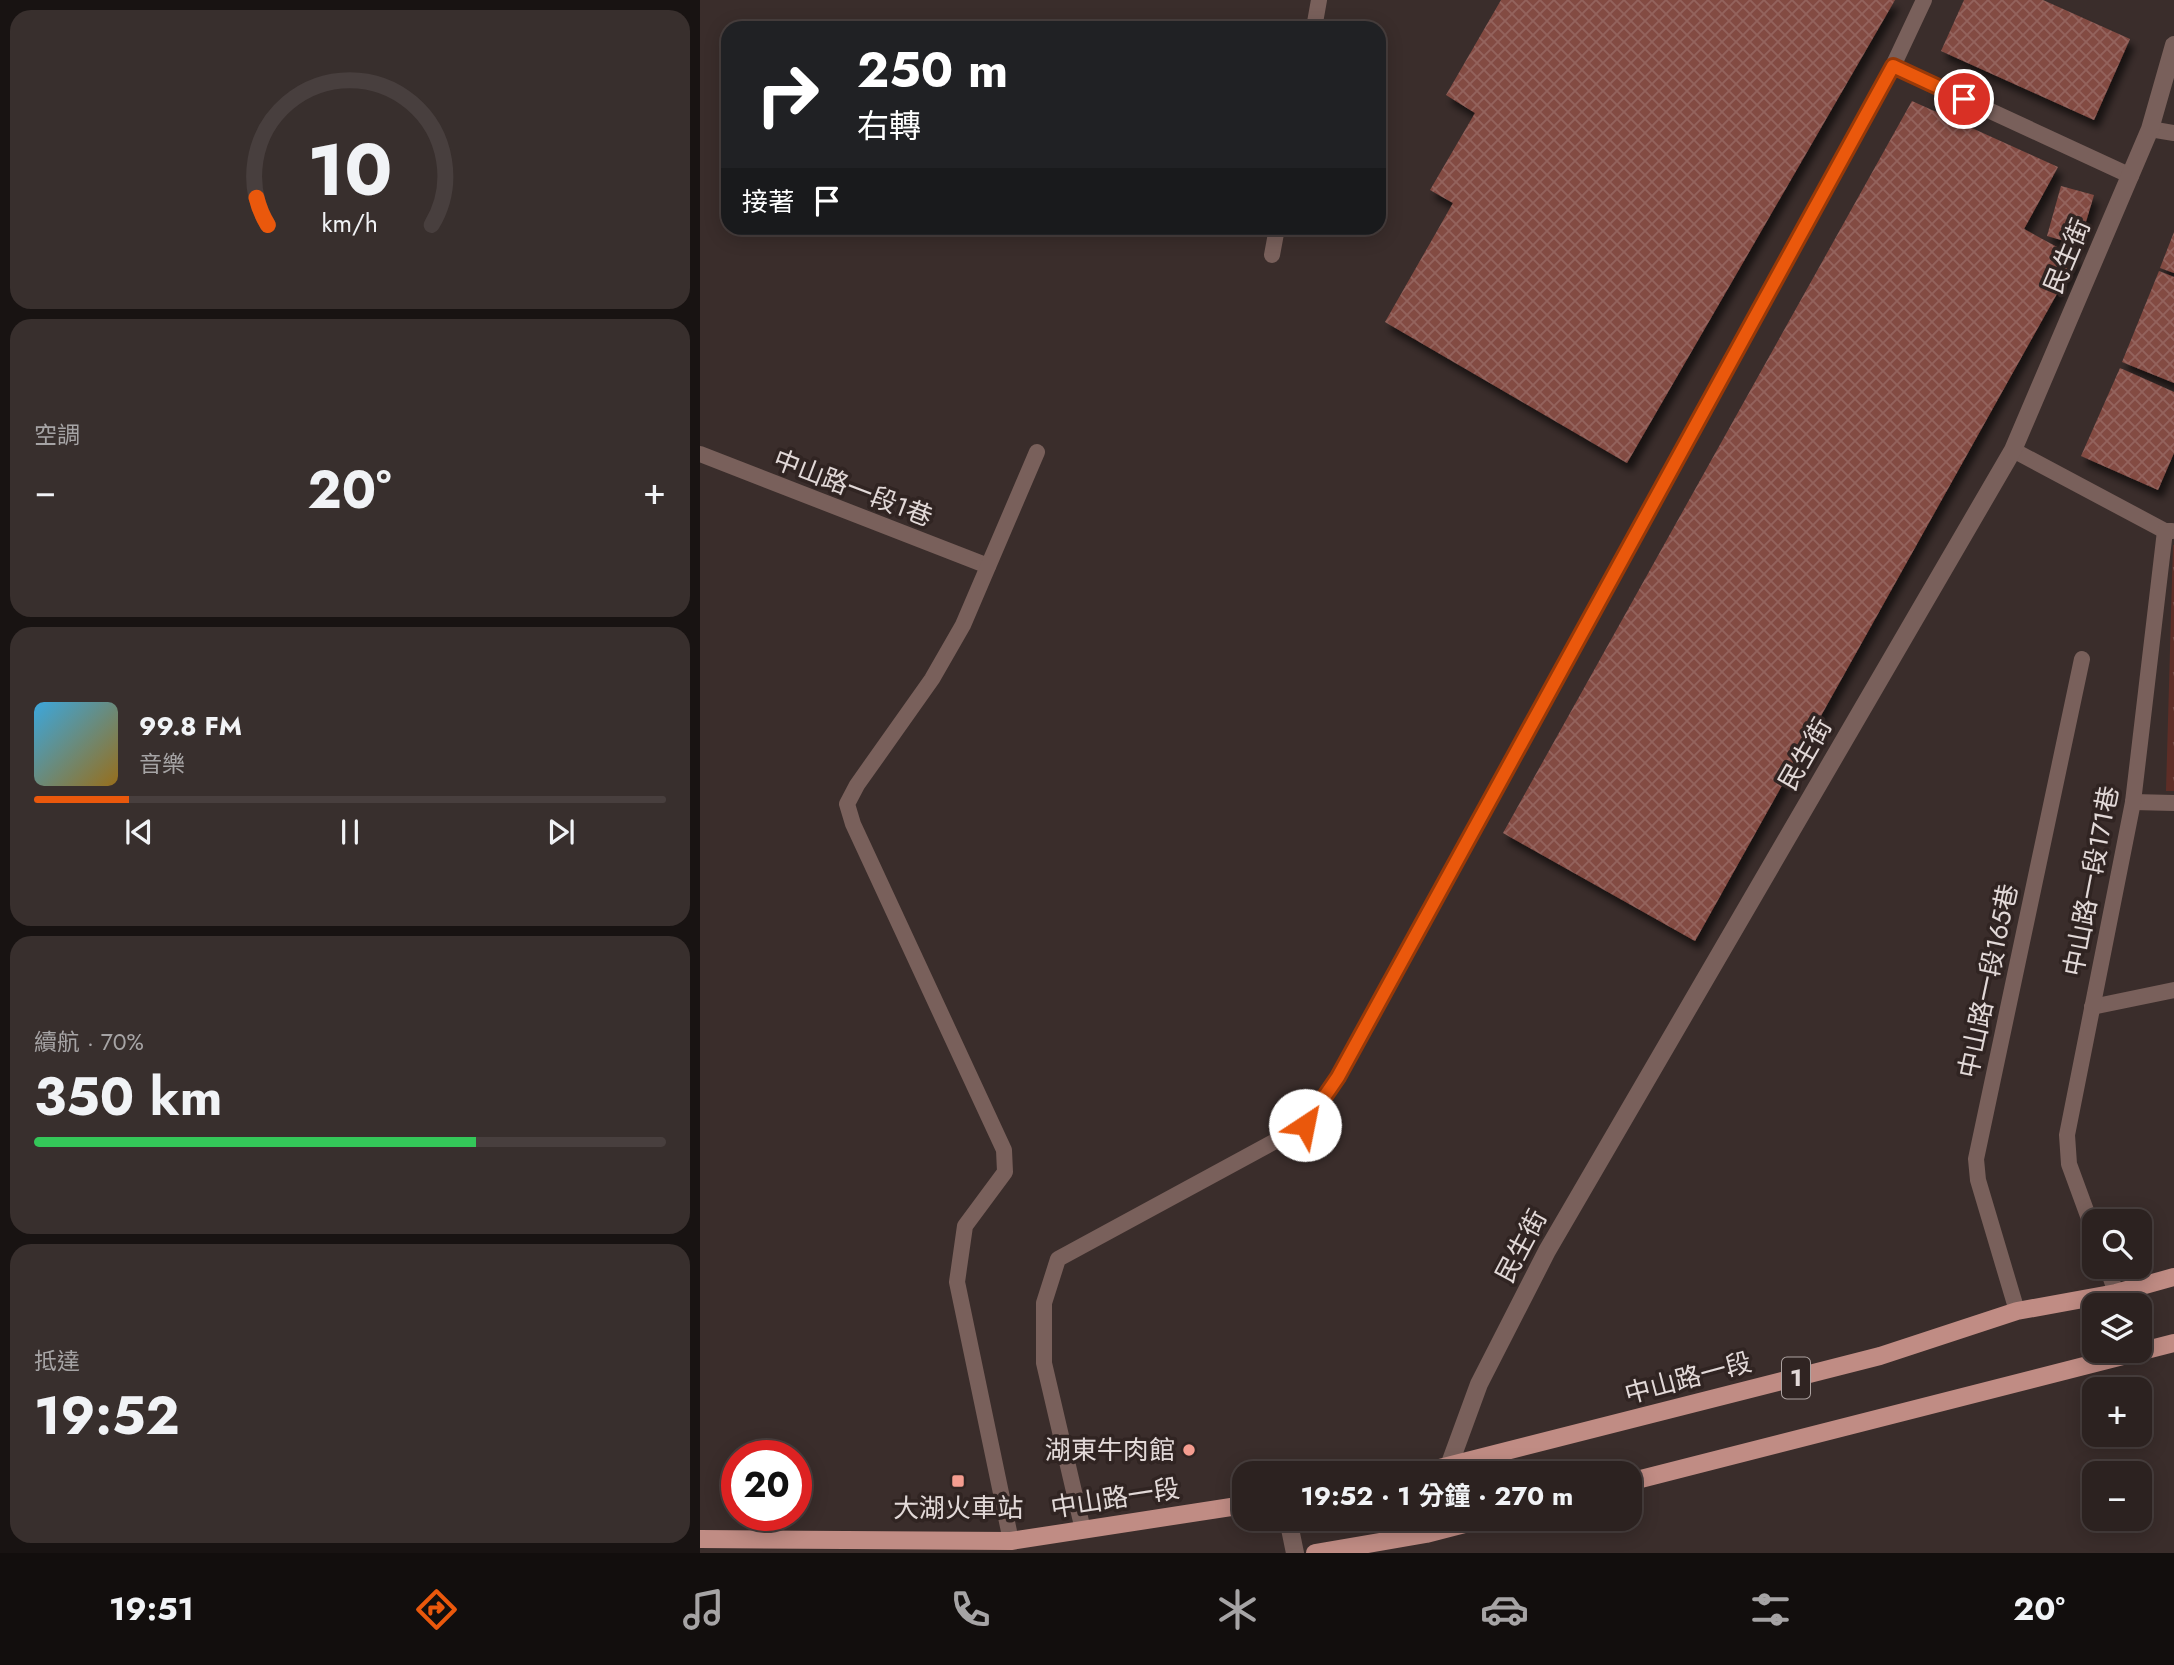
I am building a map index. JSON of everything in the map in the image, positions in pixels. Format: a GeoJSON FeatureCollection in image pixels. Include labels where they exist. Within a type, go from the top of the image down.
{"type":"FeatureCollection","features":[{"type":"Feature","properties":{"kind":"main road","name":"中山路一段"},"geometry":{"type":"LineString","coordinates":[[2116,1293],[2174,1277]]}},
{"type":"Feature","properties":{"kind":"main road","name":"中山路一段"},"geometry":{"type":"LineString","coordinates":[[1485,1461],[1880,1356],[2017,1311],[2082,1299]]}},
{"type":"Feature","properties":{"kind":"main road","name":"1"},"geometry":{"type":"LineString","coordinates":[[1642,1479],[2174,1343]]}},
{"type":"Feature","properties":{"kind":"main road","name":"中山路一段"},"geometry":{"type":"LineString","coordinates":[[700,1539],[1011,1541],[1232,1506]]}},
{"type":"Feature","properties":{"kind":"main road"},"geometry":{"type":"LineString","coordinates":[[1315,1553],[1407,1531]]}},
{"type":"Feature","properties":{"kind":"street","name":"民生街"},"geometry":{"type":"LineString","coordinates":[[1451,1461],[1479,1384],[1547,1251],[2013,450],[2150,129],[2174,45]]}},
{"type":"Feature","properties":{"kind":"street"},"geometry":{"type":"LineString","coordinates":[[1290,1531],[1295,1553]]}},
{"type":"Feature","properties":{"kind":"lane"},"geometry":{"type":"LineString","coordinates":[[1315,21],[1319,0]]}},
{"type":"Feature","properties":{"kind":"lane"},"geometry":{"type":"LineString","coordinates":[[1083,1530],[1044,1363],[1044,1303],[1058,1259],[1305,1125],[1345,1065],[1893,66],[1924,0]]}},
{"type":"Feature","properties":{"kind":"lane"},"geometry":{"type":"LineString","coordinates":[[1893,66],[2131,176]]}},
{"type":"Feature","properties":{"kind":"lane"},"geometry":{"type":"LineString","coordinates":[[2150,129],[2174,132]]}},
{"type":"Feature","properties":{"kind":"lane"},"geometry":{"type":"LineString","coordinates":[[1272,255],[1276,235]]}},
{"type":"Feature","properties":{"kind":"lane"},"geometry":{"type":"LineString","coordinates":[[2013,450],[2169,531]]}},
{"type":"Feature","properties":{"kind":"lane"},"geometry":{"type":"LineString","coordinates":[[1011,1541],[957,1282],[965,1226],[1005,1172],[1004,1150],[853,824],[848,804],[857,785],[932,679],[963,625],[1037,452]]}},
{"type":"Feature","properties":{"kind":"lane","name":"中山路一段1巷"},"geometry":{"type":"LineString","coordinates":[[700,454],[988,566]]}},
{"type":"Feature","properties":{"kind":"lane","name":"中山路一段171巷"},"geometry":{"type":"LineString","coordinates":[[2086,1209],[2069,1164],[2067,1135],[2133,802],[2169,531]]}},
{"type":"Feature","properties":{"kind":"lane","name":"中山路一段165巷"},"geometry":{"type":"LineString","coordinates":[[2017,1311],[1978,1180],[1976,1159],[2082,659]]}},
{"type":"Feature","properties":{"kind":"lane"},"geometry":{"type":"LineString","coordinates":[[2133,802],[2174,803]]}},
{"type":"Feature","properties":{"kind":"lane"},"geometry":{"type":"LineString","coordinates":[[2092,1007],[2174,990]]}},
{"type":"Feature","properties":{"kind":"lane"},"geometry":{"type":"LineString","coordinates":[[2111,1279],[2116,1293]]}},
{"type":"Feature","properties":{"kind":"green space"},"geometry":{"type":"Polygon","coordinates":[[[2173,545],[2174,791],[2166,791],[2173,545]]]}},
{"type":"Feature","properties":{"kind":"building"},"geometry":{"type":"Polygon","coordinates":[[[1501,0],[1895,0],[1627,463],[1385,322],[1453,203],[1430,190],[1475,113],[1446,95],[1501,0]]]}},
{"type":"Feature","properties":{"kind":"building"},"geometry":{"type":"Polygon","coordinates":[[[1964,0],[2043,0],[2130,39],[2094,120],[1941,51],[1964,0]]]}},
{"type":"Feature","properties":{"kind":"building"},"geometry":{"type":"Polygon","coordinates":[[[1912,101],[2058,167],[2024,229],[2077,258],[1695,941],[1503,833],[1912,101]]]}},
{"type":"Feature","properties":{"kind":"building"},"geometry":{"type":"Polygon","coordinates":[[[2061,186],[2094,195],[2079,245],[2047,236],[2061,186]]]}},
{"type":"Feature","properties":{"kind":"building"},"geometry":{"type":"Polygon","coordinates":[[[2174,232],[2174,273],[2160,268],[2174,232]]]}},
{"type":"Feature","properties":{"kind":"building"},"geometry":{"type":"Polygon","coordinates":[[[2159,271],[2174,277],[2174,383],[2122,362],[2159,271]]]}},
{"type":"Feature","properties":{"kind":"building"},"geometry":{"type":"Polygon","coordinates":[[[2120,368],[2174,392],[2174,453],[2158,490],[2081,456],[2120,368]]]}},
{"type":"Feature","properties":{"kind":"place","name":"湖東牛肉館"},"geometry":{"type":"Point","coordinates":[1189,1450]}},
{"type":"Feature","properties":{"kind":"place","name":"大湖火車站"},"geometry":{"type":"Point","coordinates":[958,1481]}},
{"type":"Feature","properties":{"kind":"route"},"geometry":{"type":"LineString","coordinates":[[1305,1125],[1338,1077],[1893,66],[1964,99]]}}]}
